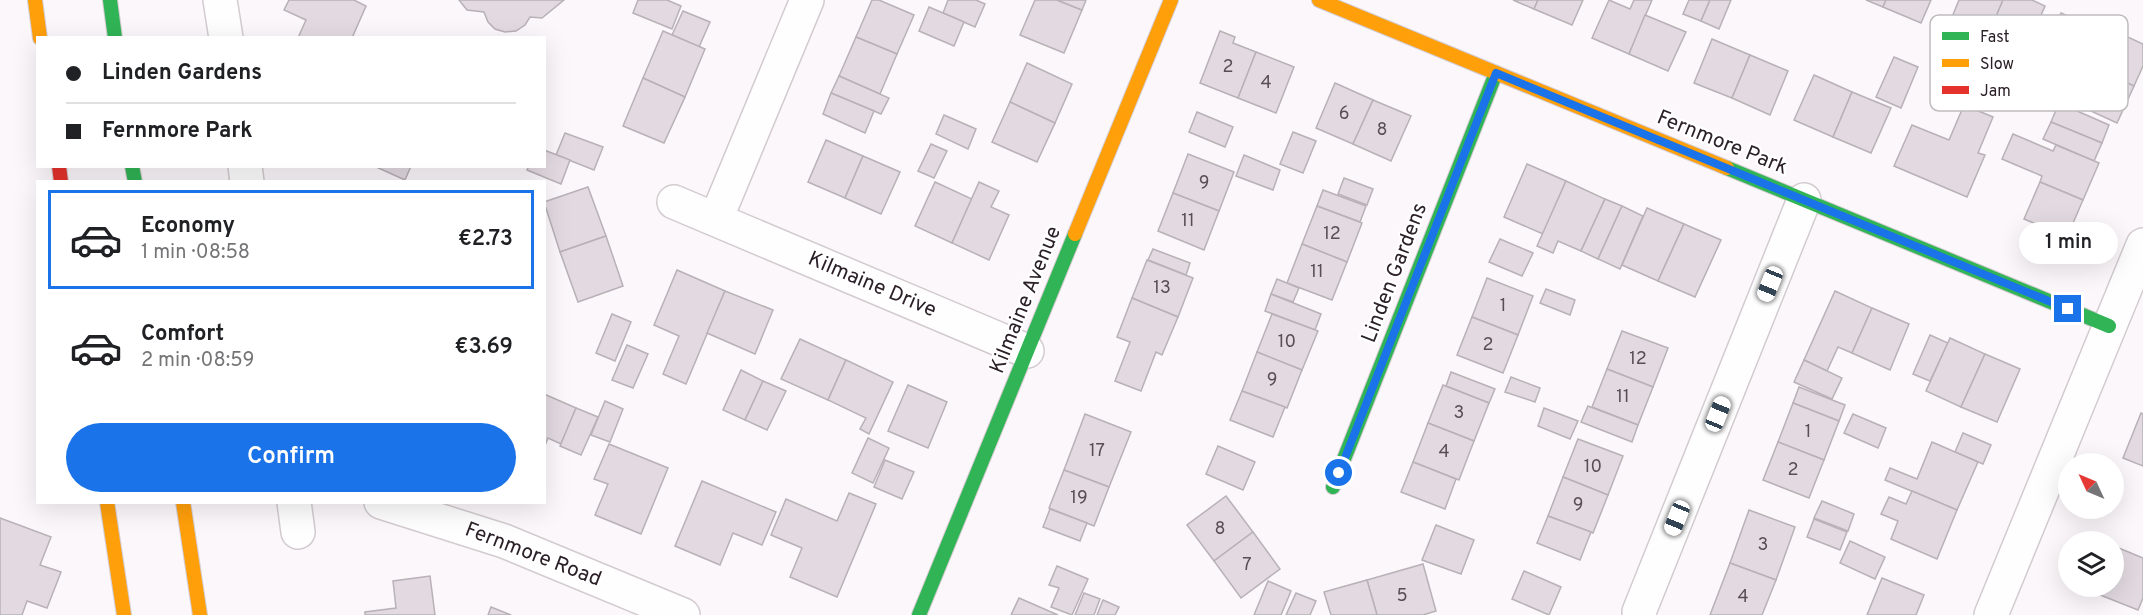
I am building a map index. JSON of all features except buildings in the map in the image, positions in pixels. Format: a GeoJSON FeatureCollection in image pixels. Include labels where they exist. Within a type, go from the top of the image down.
{"type":"FeatureCollection","features":[{"type":"Feature","properties":{"kind":"main road"},"geometry":{"type":"LineString","coordinates":[[34,0],[40,36]]}},
{"type":"Feature","properties":{"kind":"main road"},"geometry":{"type":"LineString","coordinates":[[110,0],[115,36]]}},
{"type":"Feature","properties":{"kind":"main road","name":"Kilmaine Avenue"},"geometry":{"type":"LineString","coordinates":[[919,615],[1171,0]]}},
{"type":"Feature","properties":{"kind":"main road","name":"Fernmore Park"},"geometry":{"type":"LineString","coordinates":[[1319,0],[2109,326]]}},
{"type":"Feature","properties":{"kind":"main road","name":"Linden Gardens"},"geometry":{"type":"LineString","coordinates":[[1333,488],[1496,73]]}},
{"type":"Feature","properties":{"kind":"main road"},"geometry":{"type":"LineString","coordinates":[[107,504],[124,615]]}},
{"type":"Feature","properties":{"kind":"main road"},"geometry":{"type":"LineString","coordinates":[[183,504],[200,615]]}},
{"type":"Feature","properties":{"kind":"street"},"geometry":{"type":"LineString","coordinates":[[220,0],[226,36]]}},
{"type":"Feature","properties":{"kind":"street"},"geometry":{"type":"LineString","coordinates":[[717,219],[807,0]]}},
{"type":"Feature","properties":{"kind":"street"},"geometry":{"type":"LineString","coordinates":[[1639,612],[1804,200]]}},
{"type":"Feature","properties":{"kind":"street","name":"Kilmaine Drive"},"geometry":{"type":"LineString","coordinates":[[674,201],[1027,351]]}},
{"type":"Feature","properties":{"kind":"street"},"geometry":{"type":"LineString","coordinates":[[1991,615],[2143,245]]}},
{"type":"Feature","properties":{"kind":"street","name":"Fernmore Road"},"geometry":{"type":"LineString","coordinates":[[387,504],[504,541],[683,615]]}},
{"type":"Feature","properties":{"kind":"traffic: fast"},"geometry":{"type":"LineString","coordinates":[[110,0],[115,36]]}},
{"type":"Feature","properties":{"kind":"traffic: fast"},"geometry":{"type":"LineString","coordinates":[[1333,487],[1496,73]]}},
{"type":"Feature","properties":{"kind":"traffic: fast"},"geometry":{"type":"LineString","coordinates":[[132,168],[135,180]]}},
{"type":"Feature","properties":{"kind":"traffic: fast"},"geometry":{"type":"LineString","coordinates":[[1727,168],[2109,326]]}},
{"type":"Feature","properties":{"kind":"traffic: fast"},"geometry":{"type":"LineString","coordinates":[[919,615],[1075,234]]}},
{"type":"Feature","properties":{"kind":"traffic: slow"},"geometry":{"type":"LineString","coordinates":[[35,0],[40,36]]}},
{"type":"Feature","properties":{"kind":"traffic: slow"},"geometry":{"type":"LineString","coordinates":[[1075,234],[1171,0]]}},
{"type":"Feature","properties":{"kind":"traffic: slow"},"geometry":{"type":"LineString","coordinates":[[1319,0],[1727,168]]}},
{"type":"Feature","properties":{"kind":"traffic: slow"},"geometry":{"type":"LineString","coordinates":[[107,504],[124,615]]}},
{"type":"Feature","properties":{"kind":"traffic: slow"},"geometry":{"type":"LineString","coordinates":[[183,504],[200,615]]}},
{"type":"Feature","properties":{"kind":"traffic: jam"},"geometry":{"type":"LineString","coordinates":[[59,168],[61,180]]}},
{"type":"Feature","properties":{"kind":"route"},"geometry":{"type":"LineString","coordinates":[[1339,473],[1496,73],[2068,309]]}}]}
